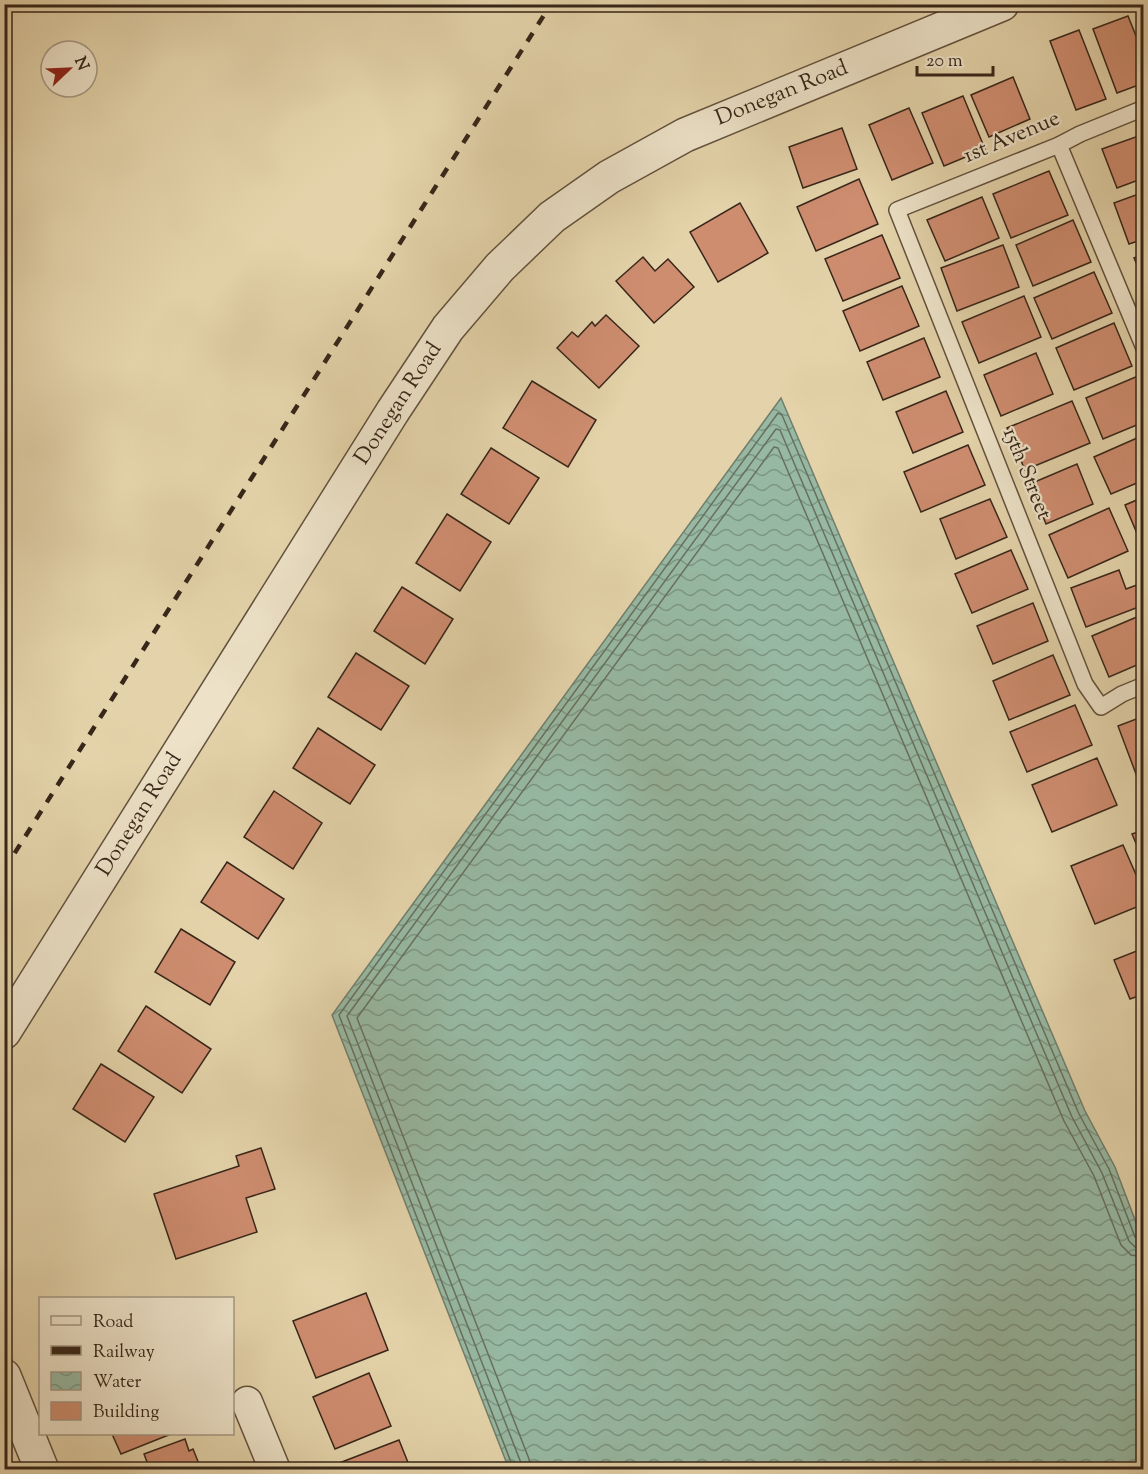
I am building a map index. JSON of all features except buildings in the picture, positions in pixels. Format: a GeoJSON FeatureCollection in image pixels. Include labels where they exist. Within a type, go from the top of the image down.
{"type":"FeatureCollection","features":[{"type":"Feature","properties":{"kind":"street","name":"Donegan Road"},"geometry":{"type":"LineString","coordinates":[[4,1032],[393,411],[448,328],[500,267],[552,217],[609,177],[685,135],[1002,4]]}},
{"type":"Feature","properties":{"kind":"street"},"geometry":{"type":"LineString","coordinates":[[4,1376],[42,1470]]}},
{"type":"Feature","properties":{"kind":"street"},"geometry":{"type":"LineString","coordinates":[[247,1402],[275,1470]]}},
{"type":"Feature","properties":{"kind":"lane","name":"1st Avenue"},"geometry":{"type":"LineString","coordinates":[[897,210],[1059,145],[1143,108]]}},
{"type":"Feature","properties":{"kind":"lane"},"geometry":{"type":"LineString","coordinates":[[1059,145],[1143,348]]}},
{"type":"Feature","properties":{"kind":"lane","name":"15th Street"},"geometry":{"type":"LineString","coordinates":[[897,210],[1085,684],[1101,707],[1143,685]]}},
{"type":"Feature","properties":{"kind":"water"},"geometry":{"type":"Polygon","coordinates":[[[781,398],[1085,1111],[1115,1167],[1143,1241],[1143,1469],[509,1469],[332,1015],[781,398]]]}},
{"type":"Feature","properties":{"kind":"railway"},"geometry":{"type":"LineString","coordinates":[[4,870],[551,4]]}}]}
